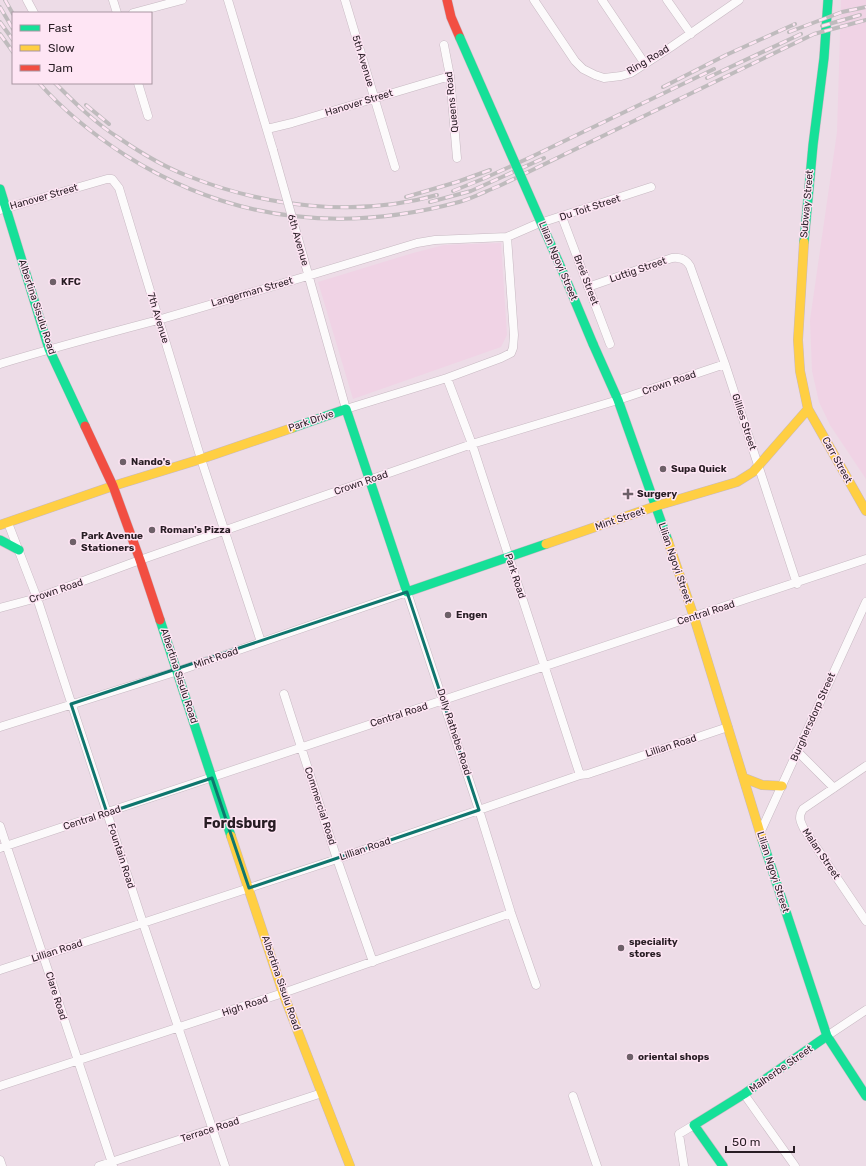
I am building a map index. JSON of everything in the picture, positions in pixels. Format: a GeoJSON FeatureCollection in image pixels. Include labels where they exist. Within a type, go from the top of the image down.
{"type":"FeatureCollection","features":[{"type":"Feature","properties":{"kind":"street"},"geometry":{"type":"LineString","coordinates":[[27,0],[33,12]]}},
{"type":"Feature","properties":{"kind":"street"},"geometry":{"type":"LineString","coordinates":[[113,0],[117,12]]}},
{"type":"Feature","properties":{"kind":"street"},"geometry":{"type":"LineString","coordinates":[[137,12],[182,0]]}},
{"type":"Feature","properties":{"kind":"street","name":"6th Avenue"},"geometry":{"type":"LineString","coordinates":[[228,0],[273,150],[346,409],[370,480]]}},
{"type":"Feature","properties":{"kind":"street","name":"5th Avenue"},"geometry":{"type":"LineString","coordinates":[[345,0],[395,167]]}},
{"type":"Feature","properties":{"kind":"street","name":"Lilian Ngoyi Street"},"geometry":{"type":"LineString","coordinates":[[447,0],[451,17],[618,400],[694,617],[760,833],[827,1036],[866,1096]]}},
{"type":"Feature","properties":{"kind":"street","name":"Ring Road"},"geometry":{"type":"LineString","coordinates":[[534,0],[575,61],[583,69],[595,76],[604,78],[614,78],[631,73],[739,0]]}},
{"type":"Feature","properties":{"kind":"street"},"geometry":{"type":"LineString","coordinates":[[602,0],[645,64]]}},
{"type":"Feature","properties":{"kind":"street"},"geometry":{"type":"LineString","coordinates":[[667,0],[690,34]]}},
{"type":"Feature","properties":{"kind":"street","name":"Subway Street"},"geometry":{"type":"LineString","coordinates":[[808,409],[800,372],[798,340],[804,236],[813,145],[824,58],[828,0]]}},
{"type":"Feature","properties":{"kind":"street","name":"Queens Road"},"geometry":{"type":"LineString","coordinates":[[444,45],[450,76],[457,158]]}},
{"type":"Feature","properties":{"kind":"street","name":"Hanover Street"},"geometry":{"type":"LineString","coordinates":[[267,130],[450,76]]}},
{"type":"Feature","properties":{"kind":"street"},"geometry":{"type":"LineString","coordinates":[[138,84],[148,116]]}},
{"type":"Feature","properties":{"kind":"street","name":"Hanover Street"},"geometry":{"type":"LineString","coordinates":[[3,209],[94,182],[112,179]]}},
{"type":"Feature","properties":{"kind":"street","name":"7th Avenue"},"geometry":{"type":"LineString","coordinates":[[112,179],[122,194],[158,320],[201,459]]}},
{"type":"Feature","properties":{"kind":"street","name":"Du Toit Street"},"geometry":{"type":"LineString","coordinates":[[507,237],[531,226],[651,187]]}},
{"type":"Feature","properties":{"kind":"street","name":"Albertina Sisulu Road"},"geometry":{"type":"LineString","coordinates":[[0,189],[3,209],[49,349],[113,486],[178,671],[283,994],[350,1166]]}},
{"type":"Feature","properties":{"kind":"street","name":"Breë Street"},"geometry":{"type":"LineString","coordinates":[[562,217],[610,344]]}},
{"type":"Feature","properties":{"kind":"street","name":"Langerman Street"},"geometry":{"type":"LineString","coordinates":[[0,364],[49,349],[158,320],[417,243],[435,240],[507,237]]}},
{"type":"Feature","properties":{"kind":"street","name":"Park Drive"},"geometry":{"type":"LineString","coordinates":[[4,524],[113,486],[201,459],[346,409],[447,378],[501,358],[510,353],[513,348],[514,335],[507,237]]}},
{"type":"Feature","properties":{"kind":"street","name":"Luttig Street"},"geometry":{"type":"LineString","coordinates":[[588,287],[672,258],[683,259],[688,262]]}},
{"type":"Feature","properties":{"kind":"street","name":"Gillies Street"},"geometry":{"type":"LineString","coordinates":[[688,262],[725,364],[797,584]]}},
{"type":"Feature","properties":{"kind":"street","name":"Crown Road"},"geometry":{"type":"LineString","coordinates":[[0,608],[37,598],[140,560],[472,444],[618,400],[725,364]]}},
{"type":"Feature","properties":{"kind":"street","name":"Park Road"},"geometry":{"type":"LineString","coordinates":[[447,378],[472,444],[580,775]]}},
{"type":"Feature","properties":{"kind":"street","name":"Mint Street"},"geometry":{"type":"LineString","coordinates":[[407,592],[656,506],[737,482],[748,476],[758,466],[808,409]]}},
{"type":"Feature","properties":{"kind":"street","name":"Carr Street"},"geometry":{"type":"LineString","coordinates":[[808,409],[866,511]]}},
{"type":"Feature","properties":{"kind":"street"},"geometry":{"type":"LineString","coordinates":[[201,459],[261,642]]}},
{"type":"Feature","properties":{"kind":"street","name":"Dolly Rathebe Road"},"geometry":{"type":"LineString","coordinates":[[370,480],[479,810],[511,913],[536,984]]}},
{"type":"Feature","properties":{"kind":"street","name":"Fountain Road"},"geometry":{"type":"LineString","coordinates":[[4,524],[19,550],[37,598],[143,923],[225,1166]]}},
{"type":"Feature","properties":{"kind":"street"},"geometry":{"type":"LineString","coordinates":[[0,540],[19,550]]}},
{"type":"Feature","properties":{"kind":"street","name":"Central Road"},"geometry":{"type":"LineString","coordinates":[[3,846],[107,813],[544,666],[797,584],[866,559]]}},
{"type":"Feature","properties":{"kind":"street","name":"Mint Road"},"geometry":{"type":"LineString","coordinates":[[0,727],[178,671],[407,592]]}},
{"type":"Feature","properties":{"kind":"street","name":"Burghersdorp Street"},"geometry":{"type":"LineString","coordinates":[[760,833],[866,602]]}},
{"type":"Feature","properties":{"kind":"street","name":"Commercial Road"},"geometry":{"type":"LineString","coordinates":[[284,694],[337,859],[373,962]]}},
{"type":"Feature","properties":{"kind":"street","name":"Lillian Road"},"geometry":{"type":"LineString","coordinates":[[0,970],[337,859],[580,775],[588,774],[728,727]]}},
{"type":"Feature","properties":{"kind":"street"},"geometry":{"type":"LineString","coordinates":[[797,751],[834,788]]}},
{"type":"Feature","properties":{"kind":"street","name":"Malan Street"},"geometry":{"type":"LineString","coordinates":[[866,766],[803,809],[800,813],[799,820],[866,921]]}},
{"type":"Feature","properties":{"kind":"street"},"geometry":{"type":"LineString","coordinates":[[744,778],[760,786],[782,786]]}},
{"type":"Feature","properties":{"kind":"street","name":"Clare Road"},"geometry":{"type":"LineString","coordinates":[[0,826],[3,846],[43,956],[112,1164]]}},
{"type":"Feature","properties":{"kind":"street","name":"High Road"},"geometry":{"type":"LineString","coordinates":[[0,1086],[283,994],[511,913]]}},
{"type":"Feature","properties":{"kind":"street","name":"Malherbe Street"},"geometry":{"type":"LineString","coordinates":[[694,1125],[744,1094],[866,1010]]}},
{"type":"Feature","properties":{"kind":"street","name":"Terrace Road"},"geometry":{"type":"LineString","coordinates":[[99,1166],[112,1164],[322,1092]]}},
{"type":"Feature","properties":{"kind":"street"},"geometry":{"type":"LineString","coordinates":[[744,1094],[795,1166]]}},
{"type":"Feature","properties":{"kind":"street"},"geometry":{"type":"LineString","coordinates":[[573,1096],[597,1166]]}},
{"type":"Feature","properties":{"kind":"street"},"geometry":{"type":"LineString","coordinates":[[684,1166],[679,1134],[694,1125],[723,1166]]}},
{"type":"Feature","properties":{"kind":"street"},"geometry":{"type":"LineString","coordinates":[[0,1160],[2,1166]]}},
{"type":"Feature","properties":{"kind":"highlighted area"},"geometry":{"type":"Polygon","coordinates":[[[407,592],[479,810],[249,888],[212,778],[107,813],[71,704],[407,592]]]}},
{"type":"Feature","properties":{"kind":"shaded area"},"geometry":{"type":"Polygon","coordinates":[[[841,0],[866,0],[866,479],[830,425],[819,402],[812,371],[810,320],[837,132],[841,0]]]}},
{"type":"Feature","properties":{"kind":"shaded area"},"geometry":{"type":"Polygon","coordinates":[[[501,243],[507,335],[501,347],[353,399],[318,282],[444,245],[501,243]]]}},
{"type":"Feature","properties":{"kind":"railway"},"geometry":{"type":"LineString","coordinates":[[5,0],[12,12]]}},
{"type":"Feature","properties":{"kind":"railway"},"geometry":{"type":"LineString","coordinates":[[0,7],[12,27]]}},
{"type":"Feature","properties":{"kind":"railway"},"geometry":{"type":"LineString","coordinates":[[789,32],[842,12],[866,7]]}},
{"type":"Feature","properties":{"kind":"railway"},"geometry":{"type":"LineString","coordinates":[[822,26],[860,15]]}},
{"type":"Feature","properties":{"kind":"railway"},"geometry":{"type":"LineString","coordinates":[[40,84],[69,113],[113,147],[164,177],[204,195],[245,207],[287,215],[329,219],[372,217],[415,212],[459,202],[499,186],[814,34],[866,20]]}},
{"type":"Feature","properties":{"kind":"railway"},"geometry":{"type":"LineString","coordinates":[[0,22],[12,39]]}},
{"type":"Feature","properties":{"kind":"railway"},"geometry":{"type":"LineString","coordinates":[[663,87],[726,55],[795,24]]}},
{"type":"Feature","properties":{"kind":"railway"},"geometry":{"type":"LineString","coordinates":[[0,34],[12,51]]}},
{"type":"Feature","properties":{"kind":"railway"},"geometry":{"type":"LineString","coordinates":[[707,78],[801,34]]}},
{"type":"Feature","properties":{"kind":"railway"},"geometry":{"type":"LineString","coordinates":[[453,191],[531,157],[714,69]]}},
{"type":"Feature","properties":{"kind":"railway"},"geometry":{"type":"LineString","coordinates":[[56,84],[93,119],[136,149],[170,168],[218,187],[280,202],[311,206],[375,206],[406,202],[437,195]]}},
{"type":"Feature","properties":{"kind":"railway"},"geometry":{"type":"LineString","coordinates":[[86,105],[109,124]]}},
{"type":"Feature","properties":{"kind":"railway"},"geometry":{"type":"LineString","coordinates":[[430,202],[471,191],[544,158]]}},
{"type":"Feature","properties":{"kind":"railway"},"geometry":{"type":"LineString","coordinates":[[406,197],[457,182],[490,170]]}},
{"type":"Feature","properties":{"kind":"traffic: fast"},"geometry":{"type":"LineString","coordinates":[[804,242],[813,145],[824,58],[828,0]]}},
{"type":"Feature","properties":{"kind":"traffic: fast"},"geometry":{"type":"LineString","coordinates":[[460,38],[593,344]]}},
{"type":"Feature","properties":{"kind":"traffic: fast"},"geometry":{"type":"LineString","coordinates":[[0,189],[49,349],[85,426]]}},
{"type":"Feature","properties":{"kind":"traffic: fast"},"geometry":{"type":"LineString","coordinates":[[593,344],[618,400],[668,541]]}},
{"type":"Feature","properties":{"kind":"traffic: fast"},"geometry":{"type":"LineString","coordinates":[[292,428],[346,409],[407,592],[546,544]]}},
{"type":"Feature","properties":{"kind":"traffic: fast"},"geometry":{"type":"LineString","coordinates":[[0,540],[19,550]]}},
{"type":"Feature","properties":{"kind":"traffic: fast"},"geometry":{"type":"LineString","coordinates":[[160,620],[231,836]]}},
{"type":"Feature","properties":{"kind":"traffic: fast"},"geometry":{"type":"LineString","coordinates":[[762,839],[827,1036],[866,1096]]}},
{"type":"Feature","properties":{"kind":"traffic: fast"},"geometry":{"type":"LineString","coordinates":[[723,1166],[694,1125],[744,1094],[827,1036]]}},
{"type":"Feature","properties":{"kind":"traffic: slow"},"geometry":{"type":"LineString","coordinates":[[804,242],[798,340],[800,371],[808,409],[866,511]]}},
{"type":"Feature","properties":{"kind":"traffic: slow"},"geometry":{"type":"LineString","coordinates":[[546,544],[656,506],[737,482],[753,472],[808,409]]}},
{"type":"Feature","properties":{"kind":"traffic: slow"},"geometry":{"type":"LineString","coordinates":[[0,525],[113,486],[201,459],[292,428]]}},
{"type":"Feature","properties":{"kind":"traffic: slow"},"geometry":{"type":"LineString","coordinates":[[668,541],[694,617],[762,839]]}},
{"type":"Feature","properties":{"kind":"traffic: slow"},"geometry":{"type":"LineString","coordinates":[[744,778],[762,785],[782,786]]}},
{"type":"Feature","properties":{"kind":"traffic: slow"},"geometry":{"type":"LineString","coordinates":[[231,836],[283,993],[350,1166]]}},
{"type":"Feature","properties":{"kind":"traffic: jam"},"geometry":{"type":"LineString","coordinates":[[447,0],[451,17],[460,38]]}},
{"type":"Feature","properties":{"kind":"traffic: jam"},"geometry":{"type":"LineString","coordinates":[[85,426],[113,486],[160,620]]}},
{"type":"Feature","properties":{"kind":"place","name":"KFC"},"geometry":{"type":"Point","coordinates":[53,282]}},
{"type":"Feature","properties":{"kind":"place","name":"Nando's"},"geometry":{"type":"Point","coordinates":[123,462]}},
{"type":"Feature","properties":{"kind":"place","name":"Supa Quick"},"geometry":{"type":"Point","coordinates":[663,469]}},
{"type":"Feature","properties":{"kind":"place","name":"Surgery"},"geometry":{"type":"Point","coordinates":[628,494]}},
{"type":"Feature","properties":{"kind":"place","name":"Roman's Pizza"},"geometry":{"type":"Point","coordinates":[152,530]}},
{"type":"Feature","properties":{"kind":"place","name":"Park Avenue Stationers"},"geometry":{"type":"Point","coordinates":[73,542]}},
{"type":"Feature","properties":{"kind":"place","name":"Engen"},"geometry":{"type":"Point","coordinates":[448,615]}},
{"type":"Feature","properties":{"kind":"place","name":"speciality stores"},"geometry":{"type":"Point","coordinates":[621,948]}},
{"type":"Feature","properties":{"kind":"place","name":"oriental shops"},"geometry":{"type":"Point","coordinates":[630,1057]}},
{"type":"Feature","properties":{"kind":"district","name":"Fordsburg"},"geometry":{"type":"Point","coordinates":[240,823]}}]}
